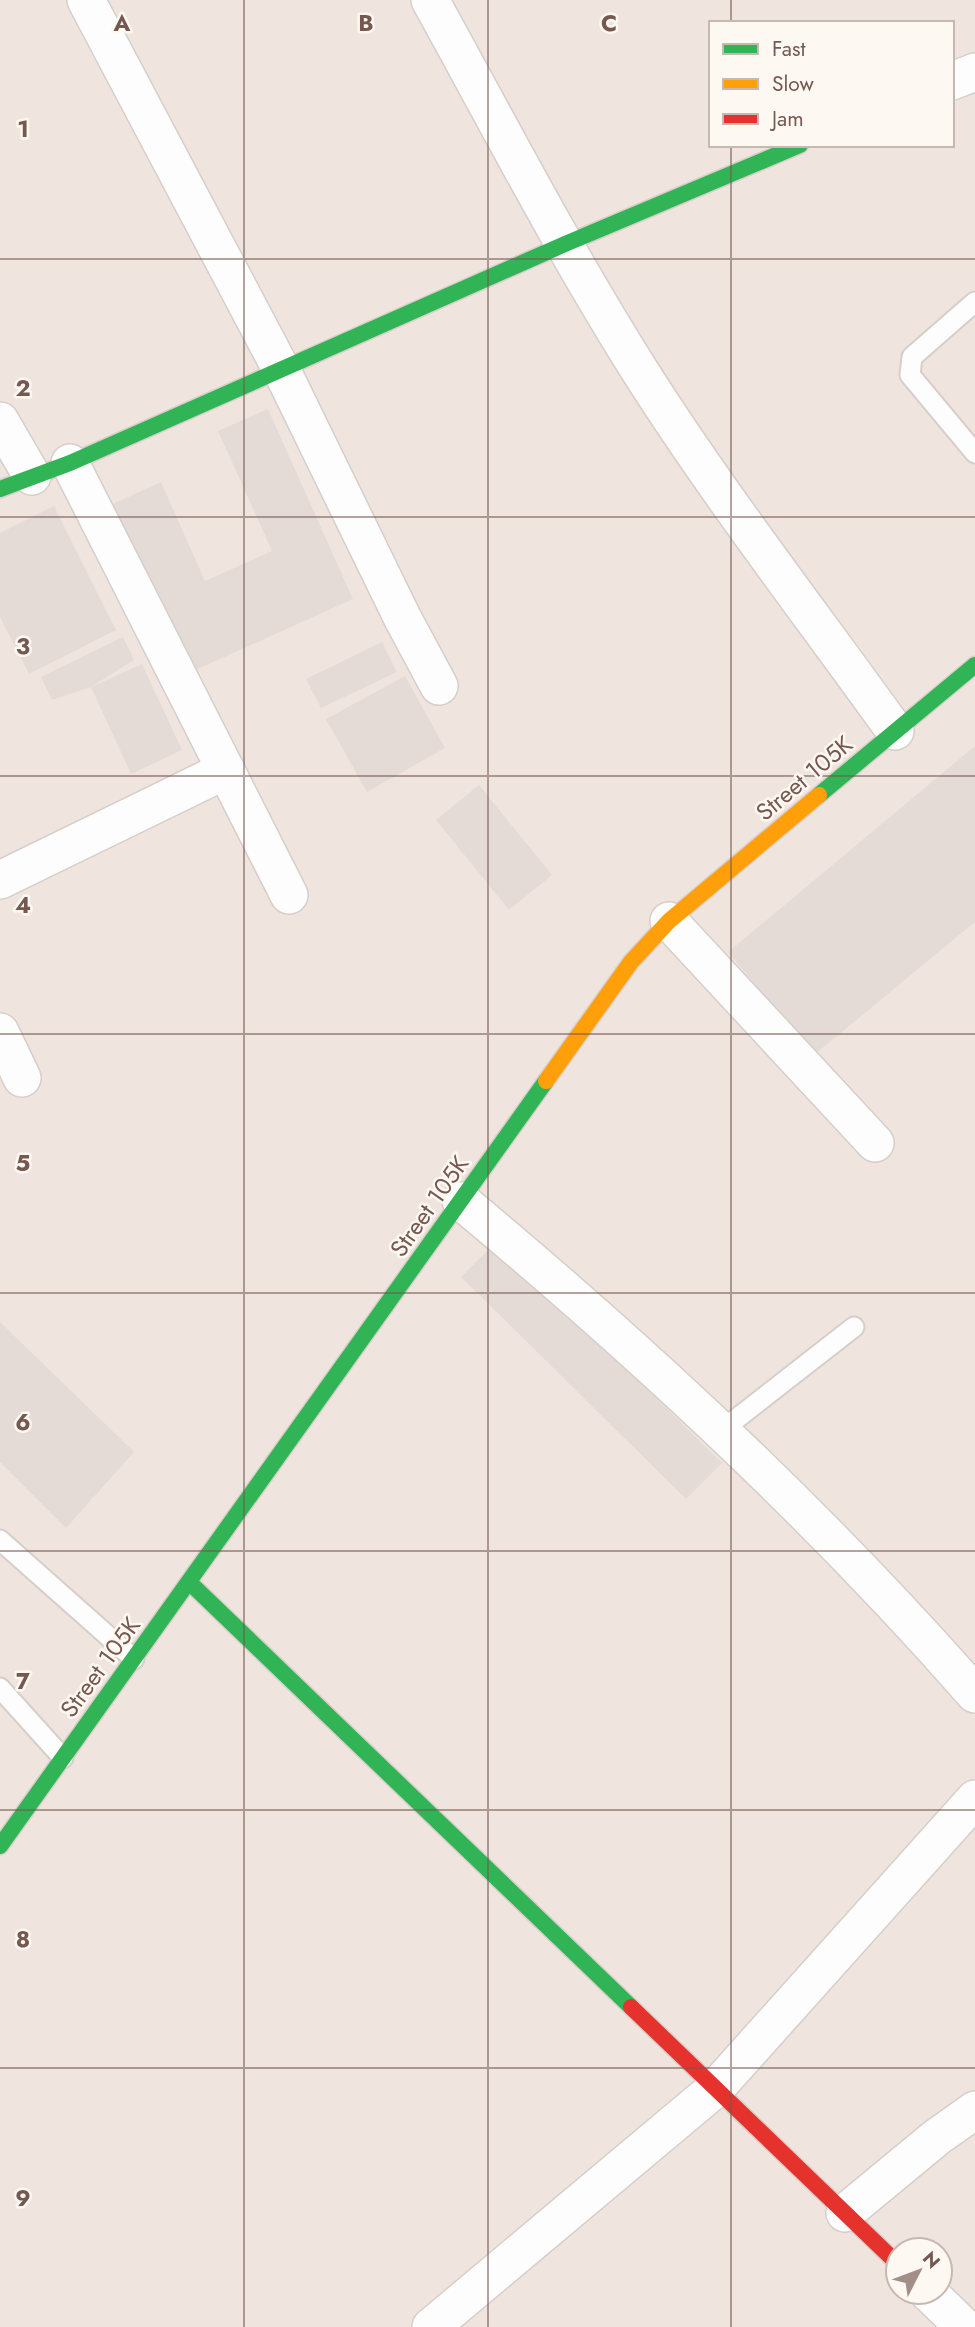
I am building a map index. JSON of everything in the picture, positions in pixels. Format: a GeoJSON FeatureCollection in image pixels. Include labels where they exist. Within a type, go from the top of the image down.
{"type":"FeatureCollection","features":[{"type":"Feature","properties":{"kind":"street"},"geometry":{"type":"LineString","coordinates":[[86,0],[281,369],[403,619],[439,685]]}},
{"type":"Feature","properties":{"kind":"street"},"geometry":{"type":"LineString","coordinates":[[430,0],[638,369],[895,731]]}},
{"type":"Feature","properties":{"kind":"street"},"geometry":{"type":"LineString","coordinates":[[954,80],[975,72]]}},
{"type":"Feature","properties":{"kind":"street"},"geometry":{"type":"LineString","coordinates":[[0,421],[16,483],[70,463],[565,243],[795,147]]}},
{"type":"Feature","properties":{"kind":"street"},"geometry":{"type":"LineString","coordinates":[[70,463],[289,895]]}},
{"type":"Feature","properties":{"kind":"street","name":"Street 105K"},"geometry":{"type":"LineString","coordinates":[[0,1846],[631,962],[669,921],[975,665]]}},
{"type":"Feature","properties":{"kind":"street"},"geometry":{"type":"LineString","coordinates":[[0,880],[226,770]]}},
{"type":"Feature","properties":{"kind":"street"},"geometry":{"type":"LineString","coordinates":[[669,921],[876,1143]]}},
{"type":"Feature","properties":{"kind":"street"},"geometry":{"type":"LineString","coordinates":[[0,1032],[22,1078]]}},
{"type":"Feature","properties":{"kind":"street"},"geometry":{"type":"LineString","coordinates":[[461,1201],[560,1283],[722,1430],[878,1587],[975,1695]]}},
{"type":"Feature","properties":{"kind":"street"},"geometry":{"type":"LineString","coordinates":[[189,1582],[884,2250]]}},
{"type":"Feature","properties":{"kind":"street"},"geometry":{"type":"LineString","coordinates":[[431,2327],[716,2088],[975,1799]]}},
{"type":"Feature","properties":{"kind":"street"},"geometry":{"type":"LineString","coordinates":[[845,2213],[937,2137],[975,2110]]}},
{"type":"Feature","properties":{"kind":"street"},"geometry":{"type":"LineString","coordinates":[[942,2306],[964,2327]]}},
{"type":"Feature","properties":{"kind":"lane"},"geometry":{"type":"LineString","coordinates":[[975,302],[912,357],[910,375],[975,453]]}},
{"type":"Feature","properties":{"kind":"lane"},"geometry":{"type":"LineString","coordinates":[[722,1430],[854,1327]]}},
{"type":"Feature","properties":{"kind":"lane"},"geometry":{"type":"LineString","coordinates":[[0,1541],[134,1659]]}},
{"type":"Feature","properties":{"kind":"lane"},"geometry":{"type":"LineString","coordinates":[[0,1688],[63,1758]]}},
{"type":"Feature","properties":{"kind":"shaded area"},"geometry":{"type":"Polygon","coordinates":[[[0,0],[975,0],[975,2327],[0,2327],[0,0]]]}},
{"type":"Feature","properties":{"kind":"building"},"geometry":{"type":"Polygon","coordinates":[[[268,409],[353,599],[180,677],[104,508],[161,482],[205,581],[272,551],[218,431],[268,409]]]}},
{"type":"Feature","properties":{"kind":"building"},"geometry":{"type":"Polygon","coordinates":[[[54,506],[116,630],[29,674],[0,617],[0,533],[54,506]]]}},
{"type":"Feature","properties":{"kind":"building"},"geometry":{"type":"Polygon","coordinates":[[[123,637],[134,660],[91,687],[52,700],[41,677],[123,637]]]}},
{"type":"Feature","properties":{"kind":"building"},"geometry":{"type":"Polygon","coordinates":[[[382,642],[397,672],[321,708],[306,679],[382,642]]]}},
{"type":"Feature","properties":{"kind":"building"},"geometry":{"type":"Polygon","coordinates":[[[142,664],[182,750],[131,774],[91,687],[142,664]]]}},
{"type":"Feature","properties":{"kind":"building"},"geometry":{"type":"Polygon","coordinates":[[[405,676],[445,748],[367,792],[326,719],[405,676]]]}},
{"type":"Feature","properties":{"kind":"building"},"geometry":{"type":"Polygon","coordinates":[[[975,746],[975,922],[814,1055],[728,952],[975,746]]]}},
{"type":"Feature","properties":{"kind":"building"},"geometry":{"type":"Polygon","coordinates":[[[479,785],[552,875],[509,910],[436,820],[479,785]]]}},
{"type":"Feature","properties":{"kind":"building"},"geometry":{"type":"Polygon","coordinates":[[[497,1241],[722,1463],[686,1499],[461,1277],[497,1241]]]}},
{"type":"Feature","properties":{"kind":"building"},"geometry":{"type":"Polygon","coordinates":[[[0,1322],[134,1452],[66,1528],[0,1462],[0,1322]]]}},
{"type":"Feature","properties":{"kind":"traffic: fast"},"geometry":{"type":"LineString","coordinates":[[0,489],[70,463],[565,244],[795,147]]}},
{"type":"Feature","properties":{"kind":"traffic: fast"},"geometry":{"type":"LineString","coordinates":[[819,795],[975,665]]}},
{"type":"Feature","properties":{"kind":"traffic: fast"},"geometry":{"type":"LineString","coordinates":[[0,1846],[546,1081]]}},
{"type":"Feature","properties":{"kind":"traffic: fast"},"geometry":{"type":"LineString","coordinates":[[189,1582],[631,2007]]}},
{"type":"Feature","properties":{"kind":"traffic: slow"},"geometry":{"type":"LineString","coordinates":[[546,1081],[631,962],[669,921],[819,795]]}},
{"type":"Feature","properties":{"kind":"traffic: jam"},"geometry":{"type":"LineString","coordinates":[[631,2007],[884,2251]]}}]}
